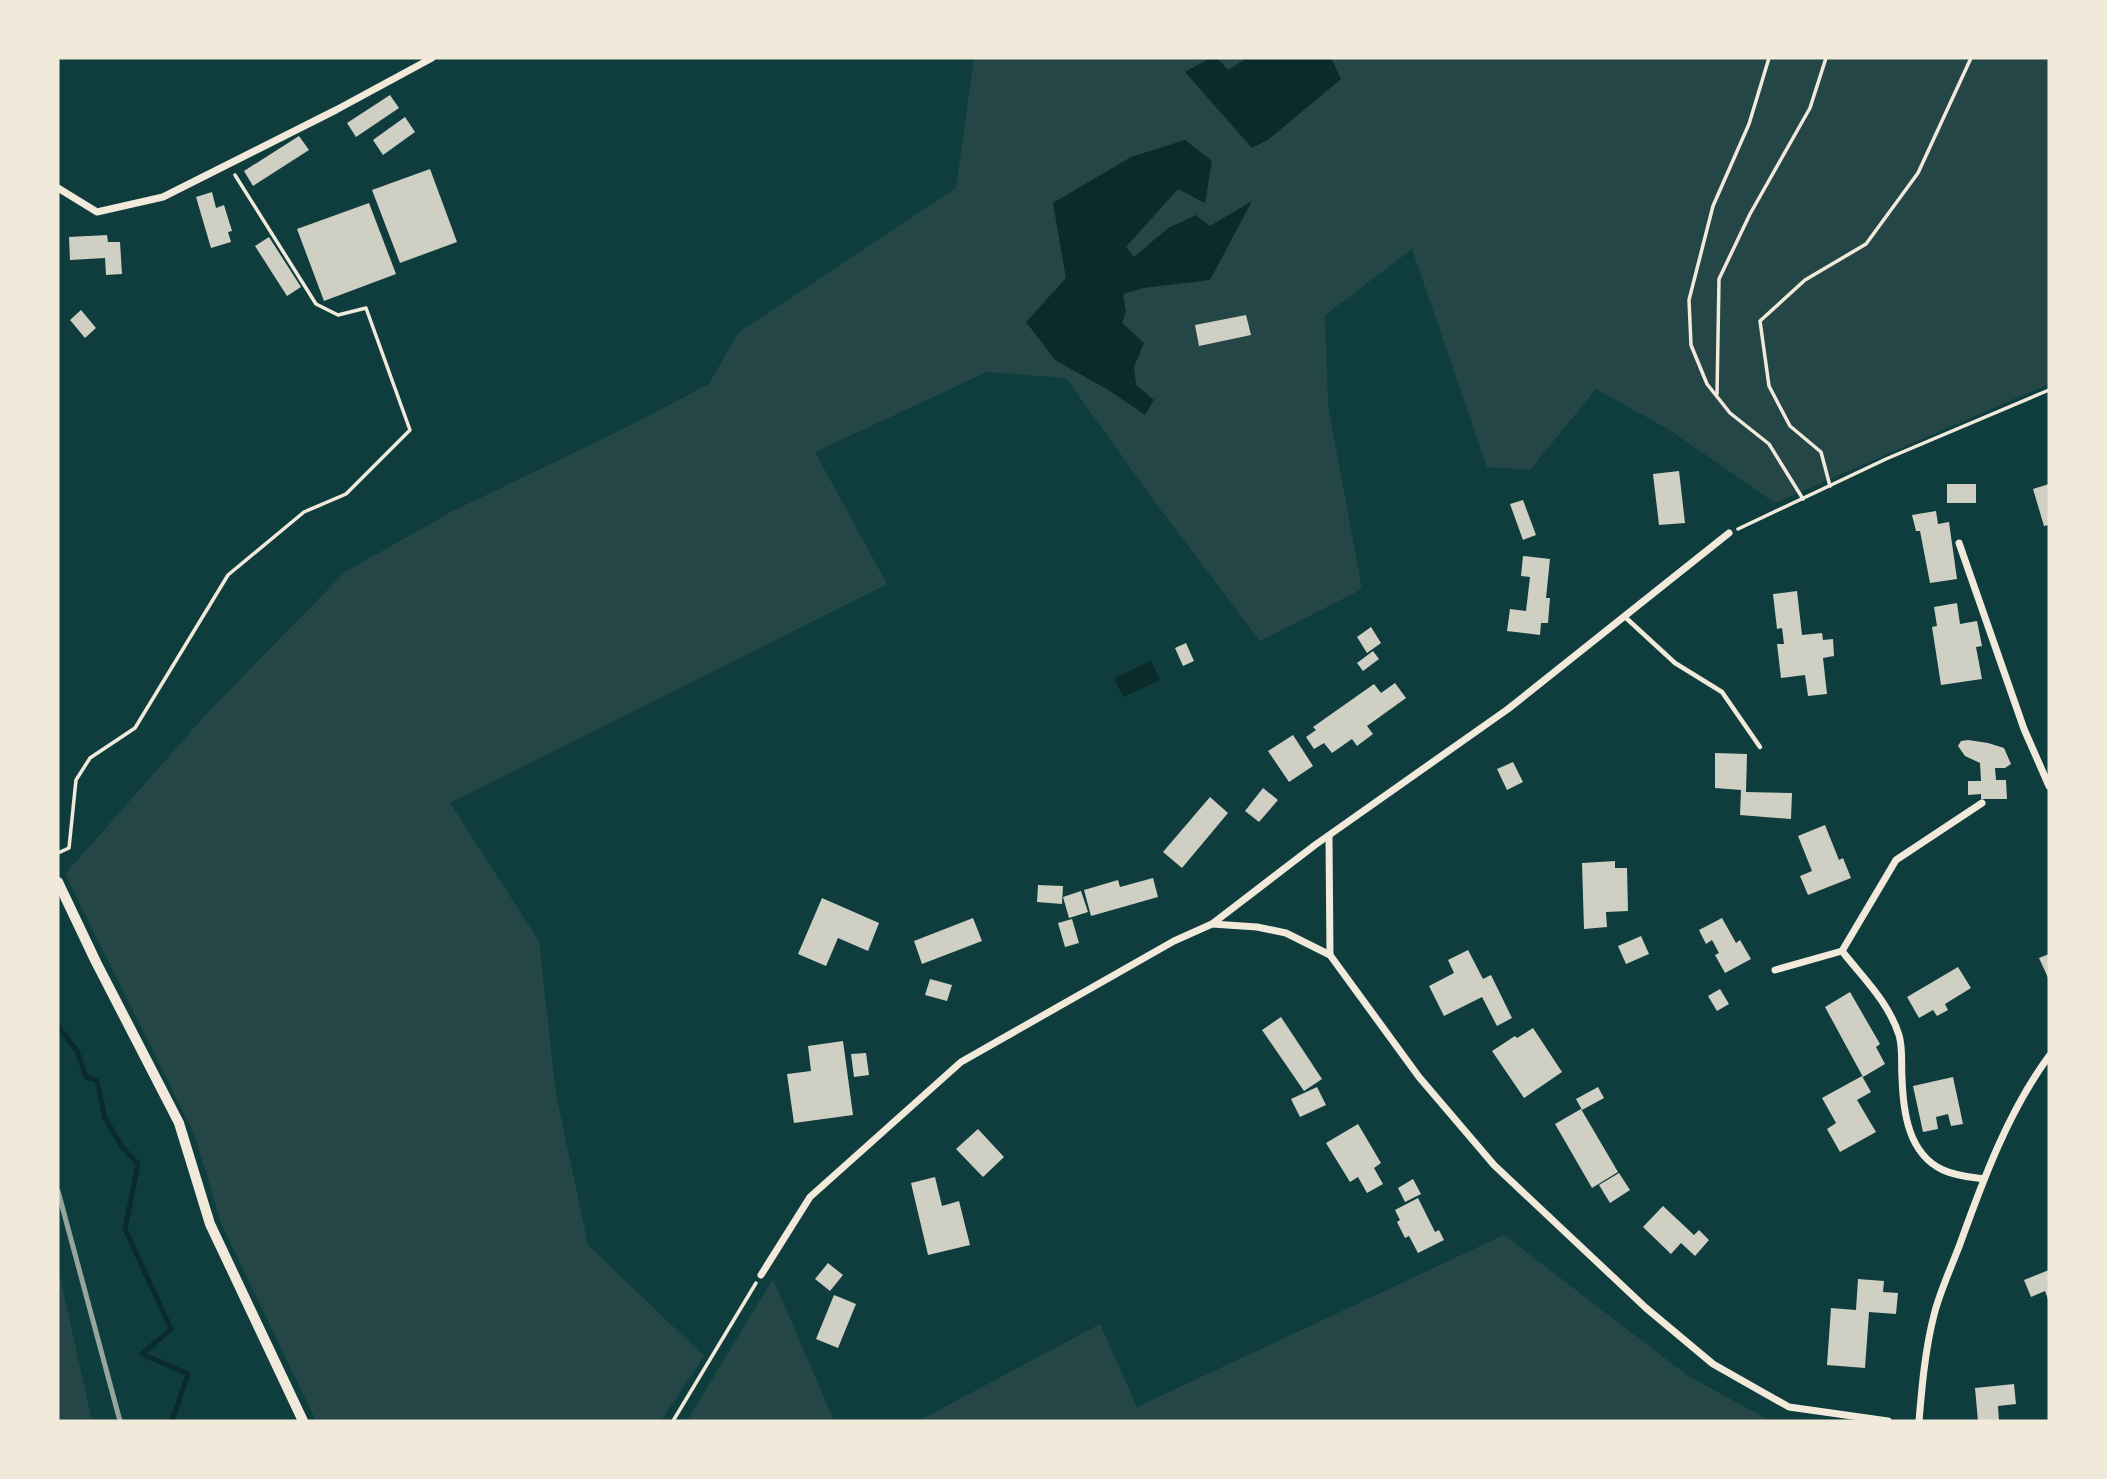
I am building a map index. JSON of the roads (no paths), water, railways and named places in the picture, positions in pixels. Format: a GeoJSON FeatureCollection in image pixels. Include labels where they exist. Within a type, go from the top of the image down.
{"type":"FeatureCollection","features":[{"type":"Feature","properties":{"kind":"street"},"geometry":{"type":"LineString","coordinates":[[58,188],[97,212],[163,197],[336,110],[432,58]]}},
{"type":"Feature","properties":{"kind":"street"},"geometry":{"type":"LineString","coordinates":[[761,1275],[810,1197],[961,1062],[1171,943],[1212,924],[1508,709],[1728,533]]}},
{"type":"Feature","properties":{"kind":"street"},"geometry":{"type":"LineString","coordinates":[[1958,543],[2024,729],[2049,786]]}},
{"type":"Feature","properties":{"kind":"street"},"geometry":{"type":"LineString","coordinates":[[1775,970],[1842,951],[1896,860],[1982,803]]}},
{"type":"Feature","properties":{"kind":"street"},"geometry":{"type":"LineString","coordinates":[[1329,837],[1330,956]]}},
{"type":"Feature","properties":{"kind":"street"},"geometry":{"type":"LineString","coordinates":[[58,882],[179,1123],[210,1224],[303,1421]]}},
{"type":"Feature","properties":{"kind":"street"},"geometry":{"type":"LineString","coordinates":[[1212,924],[1257,927],[1286,933],[1330,956],[1419,1077],[1494,1165],[1646,1308],[1713,1364],[1790,1407],[1888,1421]]}},
{"type":"Feature","properties":{"kind":"street"},"geometry":{"type":"LineString","coordinates":[[1842,951],[1880,997],[1899,1035],[1905,1118],[1911,1136],[1920,1150],[1940,1169],[1984,1179]]}},
{"type":"Feature","properties":{"kind":"street"},"geometry":{"type":"LineString","coordinates":[[1919,1421],[1924,1370],[1934,1314],[1984,1179],[2017,1109],[2035,1075],[2049,1056]]}},
{"type":"Feature","properties":{"kind":"lane"},"geometry":{"type":"LineString","coordinates":[[1624,616],[1675,663],[1722,692],[1760,747]]}},
{"type":"Feature","properties":{"kind":"waterway"},"geometry":{"type":"LineString","coordinates":[[58,1026],[77,1051],[86,1077],[97,1081],[105,1118],[123,1148],[138,1164],[125,1229],[171,1329],[142,1354],[188,1374],[172,1421]]}},
{"type":"Feature","properties":{"kind":"railway"},"geometry":{"type":"LineString","coordinates":[[58,1191],[120,1421]]}}]}
